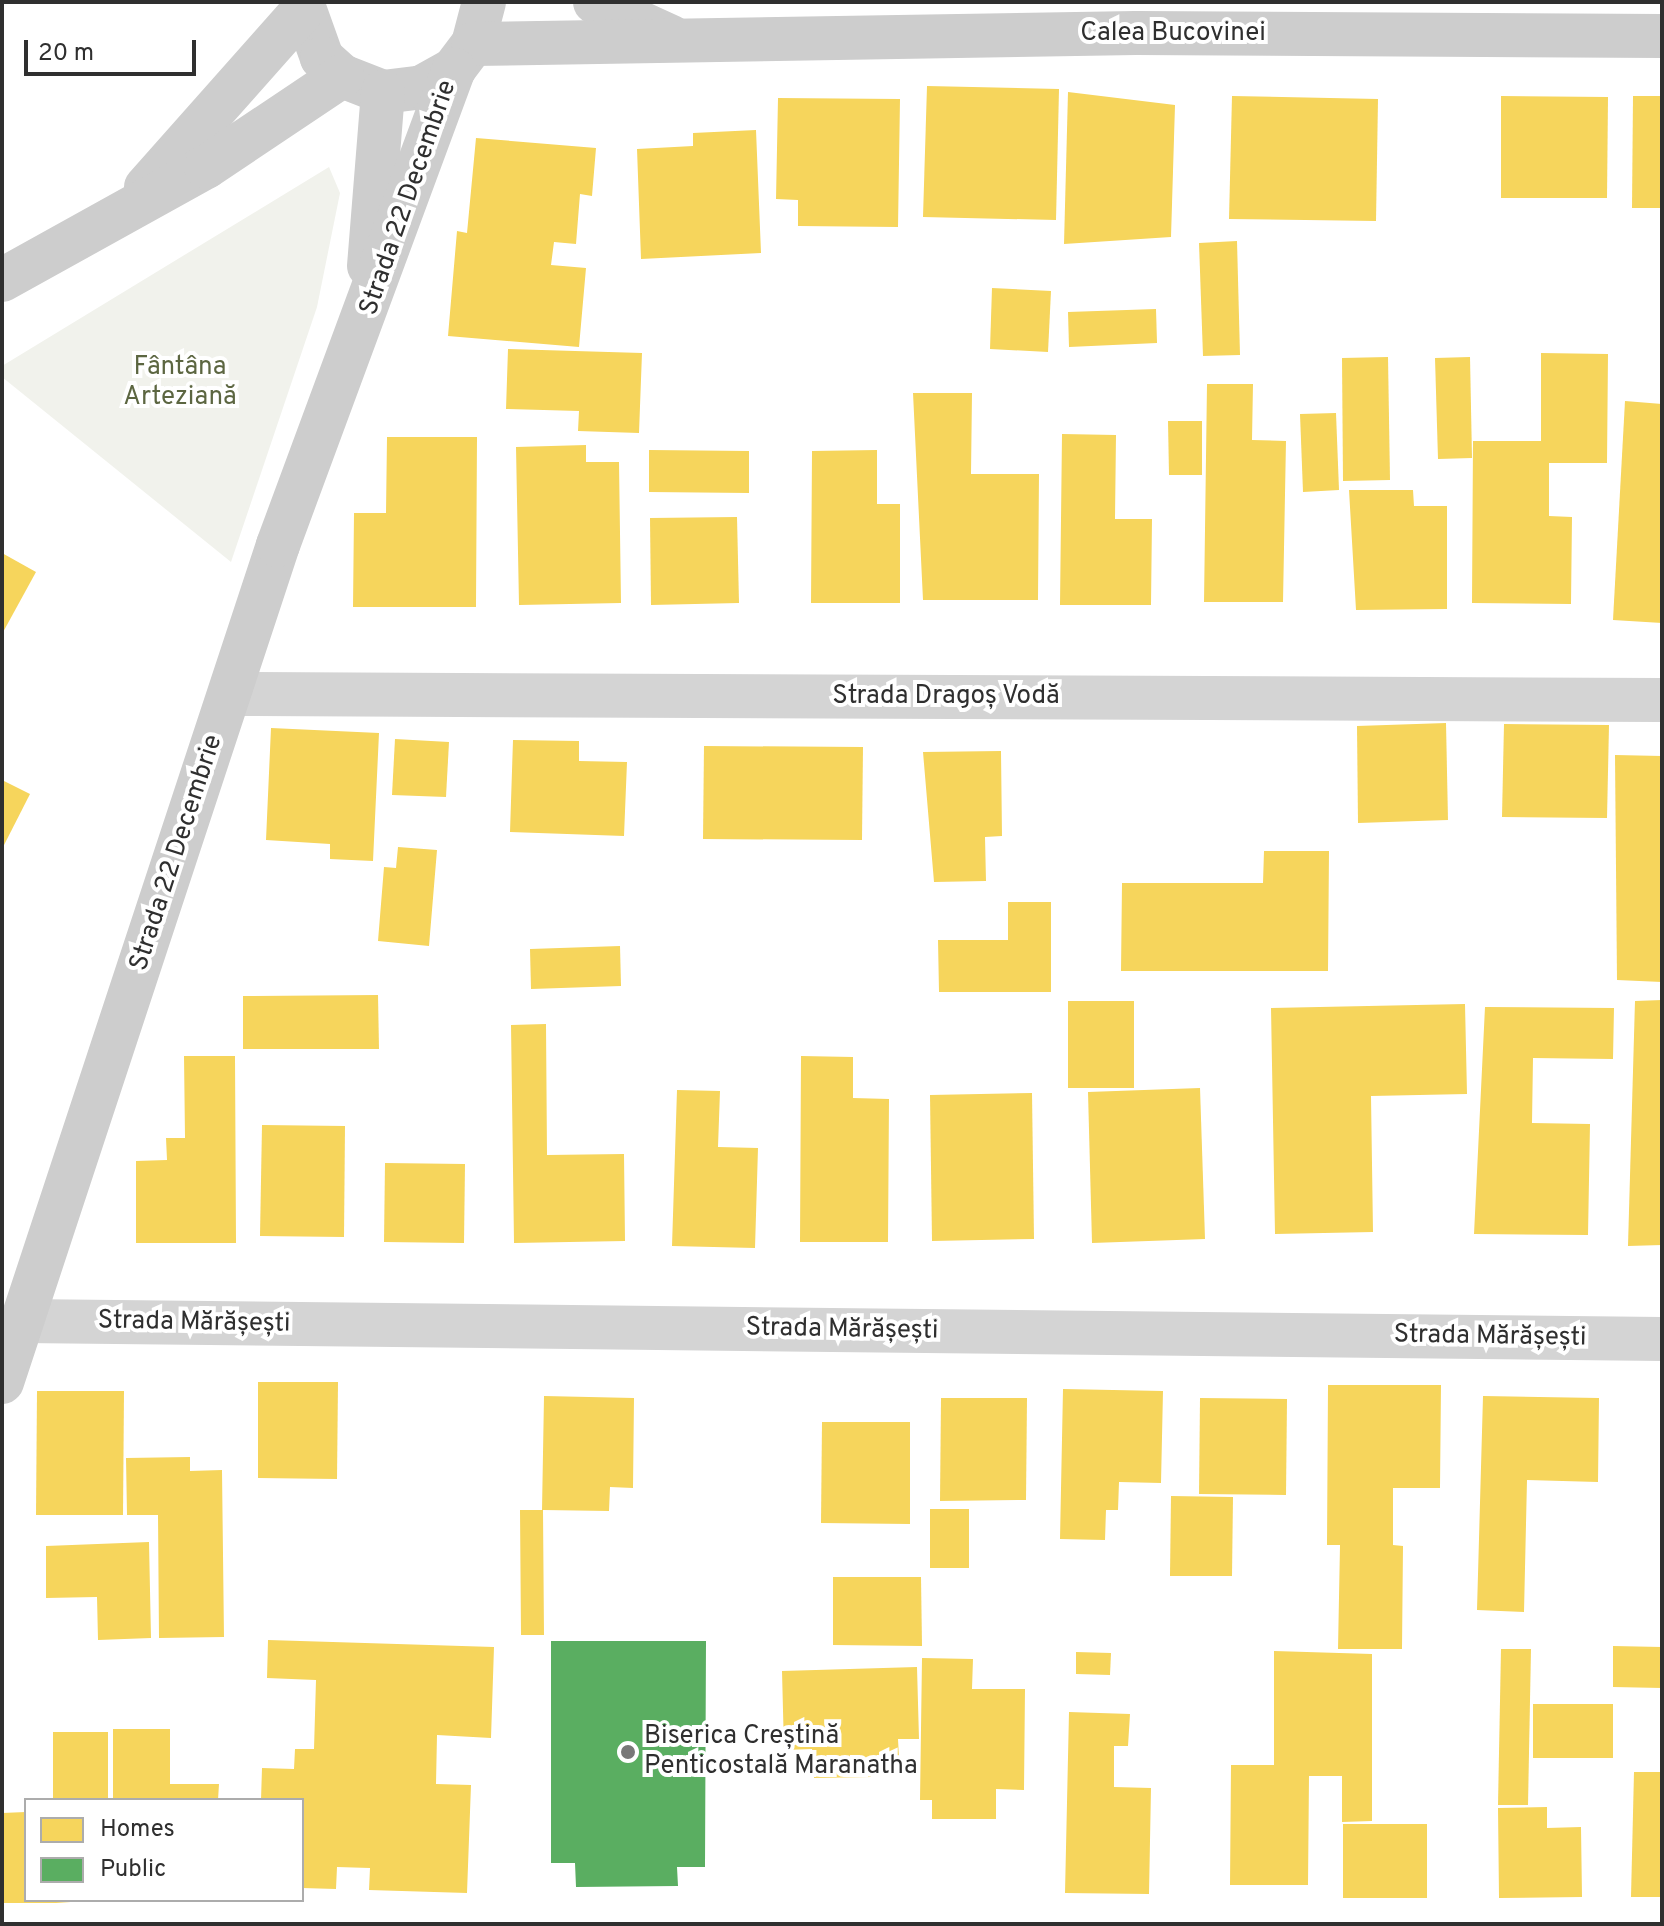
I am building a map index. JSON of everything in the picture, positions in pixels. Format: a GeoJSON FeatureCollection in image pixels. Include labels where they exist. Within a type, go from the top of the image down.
{"type":"FeatureCollection","features":[{"type":"Feature","properties":{"kind":"main road","name":"Strada 22 Decembrie"},"geometry":{"type":"LineString","coordinates":[[2,1382],[278,545],[364,328],[484,2]]}},
{"type":"Feature","properties":{"kind":"main road","name":"Calea Bucovinei"},"geometry":{"type":"LineString","coordinates":[[595,2],[684,43]]}},
{"type":"Feature","properties":{"kind":"main road"},"geometry":{"type":"LineString","coordinates":[[128,206],[302,6],[322,58],[342,76],[383,92],[422,87],[464,56]]}},
{"type":"Feature","properties":{"kind":"main road","name":"Calea Bucovinei"},"geometry":{"type":"LineString","coordinates":[[464,56],[684,43],[1136,33],[1662,36]]}},
{"type":"Feature","properties":{"kind":"main road"},"geometry":{"type":"LineString","coordinates":[[2,280],[128,206],[206,167],[342,76]]}},
{"type":"Feature","properties":{"kind":"main road","name":"Strada 22 Decembrie"},"geometry":{"type":"LineString","coordinates":[[364,328],[383,92]]}},
{"type":"Feature","properties":{"kind":"street","name":"Strada Dragoș Vodă"},"geometry":{"type":"LineString","coordinates":[[230,694],[1662,700]]}},
{"type":"Feature","properties":{"kind":"street","name":"Strada Mărășești"},"geometry":{"type":"LineString","coordinates":[[22,1321],[1662,1339]]}},
{"type":"Feature","properties":{"kind":"green space","name":"Fântâna Arteziană"},"geometry":{"type":"Polygon","coordinates":[[[329,167],[340,193],[317,307],[231,562],[2,377],[2,366],[329,167]]]}},
{"type":"Feature","properties":{"kind":"building: Homes"},"geometry":{"type":"Polygon","coordinates":[[[927,86],[1059,89],[1056,220],[923,217],[927,86]]]}},
{"type":"Feature","properties":{"kind":"building: Homes"},"geometry":{"type":"Polygon","coordinates":[[[1068,92],[1175,105],[1171,237],[1064,244],[1068,92]]]}},
{"type":"Feature","properties":{"kind":"building: Homes"},"geometry":{"type":"Polygon","coordinates":[[[1232,96],[1378,99],[1376,221],[1229,219],[1232,96]]]}},
{"type":"Feature","properties":{"kind":"building: Homes"},"geometry":{"type":"Polygon","coordinates":[[[1501,96],[1608,97],[1607,198],[1501,198],[1501,96]]]}},
{"type":"Feature","properties":{"kind":"building: Homes"},"geometry":{"type":"Polygon","coordinates":[[[1633,96],[1662,96],[1662,208],[1632,208],[1633,96]]]}},
{"type":"Feature","properties":{"kind":"building: Homes"},"geometry":{"type":"Polygon","coordinates":[[[778,98],[900,99],[898,227],[798,226],[798,200],[776,199],[778,98]]]}},
{"type":"Feature","properties":{"kind":"building: Homes"},"geometry":{"type":"Polygon","coordinates":[[[756,130],[761,253],[641,259],[637,149],[693,146],[693,133],[756,130]]]}},
{"type":"Feature","properties":{"kind":"building: Homes"},"geometry":{"type":"Polygon","coordinates":[[[476,138],[596,148],[592,196],[580,194],[576,244],[554,242],[551,265],[586,268],[579,347],[448,336],[457,231],[467,233],[476,138]]]}},
{"type":"Feature","properties":{"kind":"building: Homes"},"geometry":{"type":"Polygon","coordinates":[[[1237,241],[1240,355],[1203,356],[1199,243],[1237,241]]]}},
{"type":"Feature","properties":{"kind":"building: Homes"},"geometry":{"type":"Polygon","coordinates":[[[992,288],[1051,291],[1048,352],[990,349],[992,288]]]}},
{"type":"Feature","properties":{"kind":"building: Homes"},"geometry":{"type":"Polygon","coordinates":[[[1156,309],[1157,343],[1069,347],[1068,312],[1156,309]]]}},
{"type":"Feature","properties":{"kind":"building: Homes"},"geometry":{"type":"Polygon","coordinates":[[[508,349],[642,353],[639,433],[578,431],[579,411],[506,409],[508,349]]]}},
{"type":"Feature","properties":{"kind":"building: Homes"},"geometry":{"type":"Polygon","coordinates":[[[1541,353],[1608,354],[1607,463],[1549,463],[1549,516],[1572,517],[1571,604],[1472,603],[1473,441],[1541,441],[1541,353]]]}},
{"type":"Feature","properties":{"kind":"building: Homes"},"geometry":{"type":"Polygon","coordinates":[[[1388,357],[1390,480],[1343,481],[1342,358],[1388,357]]]}},
{"type":"Feature","properties":{"kind":"building: Homes"},"geometry":{"type":"Polygon","coordinates":[[[1470,357],[1472,458],[1438,459],[1435,358],[1470,357]]]}},
{"type":"Feature","properties":{"kind":"building: Homes"},"geometry":{"type":"Polygon","coordinates":[[[1207,384],[1253,384],[1252,440],[1286,441],[1283,602],[1204,602],[1207,384]]]}},
{"type":"Feature","properties":{"kind":"building: Homes"},"geometry":{"type":"Polygon","coordinates":[[[913,393],[972,393],[971,474],[1039,474],[1038,600],[923,600],[913,393]]]}},
{"type":"Feature","properties":{"kind":"building: Homes"},"geometry":{"type":"Polygon","coordinates":[[[1625,401],[1662,404],[1662,623],[1613,620],[1625,401]]]}},
{"type":"Feature","properties":{"kind":"building: Homes"},"geometry":{"type":"Polygon","coordinates":[[[1336,413],[1339,490],[1303,492],[1300,414],[1336,413]]]}},
{"type":"Feature","properties":{"kind":"building: Homes"},"geometry":{"type":"Polygon","coordinates":[[[1168,421],[1202,421],[1202,475],[1169,475],[1168,421]]]}},
{"type":"Feature","properties":{"kind":"building: Homes"},"geometry":{"type":"Polygon","coordinates":[[[1062,434],[1116,435],[1115,519],[1152,519],[1151,605],[1060,605],[1062,434]]]}},
{"type":"Feature","properties":{"kind":"building: Homes"},"geometry":{"type":"Polygon","coordinates":[[[387,437],[477,437],[476,607],[353,607],[354,513],[386,513],[387,437]]]}},
{"type":"Feature","properties":{"kind":"building: Homes"},"geometry":{"type":"Polygon","coordinates":[[[586,445],[586,462],[619,462],[621,603],[519,605],[516,447],[586,445]]]}},
{"type":"Feature","properties":{"kind":"building: Homes"},"geometry":{"type":"Polygon","coordinates":[[[649,450],[749,451],[749,493],[649,492],[649,450]]]}},
{"type":"Feature","properties":{"kind":"building: Homes"},"geometry":{"type":"Polygon","coordinates":[[[877,450],[877,504],[900,504],[900,603],[811,603],[812,451],[877,450]]]}},
{"type":"Feature","properties":{"kind":"building: Homes"},"geometry":{"type":"Polygon","coordinates":[[[1349,490],[1413,490],[1414,506],[1447,506],[1447,609],[1356,610],[1349,490]]]}},
{"type":"Feature","properties":{"kind":"building: Homes"},"geometry":{"type":"Polygon","coordinates":[[[737,517],[739,603],[651,605],[650,518],[737,517]]]}},
{"type":"Feature","properties":{"kind":"building: Homes"},"geometry":{"type":"Polygon","coordinates":[[[2,553],[36,572],[2,634],[2,553]]]}},
{"type":"Feature","properties":{"kind":"building: Homes"},"geometry":{"type":"Polygon","coordinates":[[[1446,723],[1448,820],[1358,823],[1357,726],[1446,723]]]}},
{"type":"Feature","properties":{"kind":"building: Homes"},"geometry":{"type":"Polygon","coordinates":[[[1504,724],[1609,725],[1607,818],[1502,817],[1504,724]]]}},
{"type":"Feature","properties":{"kind":"building: Homes"},"geometry":{"type":"Polygon","coordinates":[[[271,728],[379,733],[373,861],[330,859],[330,844],[266,840],[271,728]]]}},
{"type":"Feature","properties":{"kind":"building: Homes"},"geometry":{"type":"Polygon","coordinates":[[[395,739],[449,742],[446,797],[392,795],[395,739]]]}},
{"type":"Feature","properties":{"kind":"building: Homes"},"geometry":{"type":"Polygon","coordinates":[[[513,740],[579,741],[579,761],[627,762],[624,836],[510,832],[513,740]]]}},
{"type":"Feature","properties":{"kind":"building: Homes"},"geometry":{"type":"Polygon","coordinates":[[[704,746],[863,747],[862,840],[703,839],[704,746]]]}},
{"type":"Feature","properties":{"kind":"building: Homes"},"geometry":{"type":"Polygon","coordinates":[[[1001,751],[1002,836],[985,837],[986,881],[934,882],[923,752],[1001,751]]]}},
{"type":"Feature","properties":{"kind":"building: Homes"},"geometry":{"type":"Polygon","coordinates":[[[1615,755],[1662,756],[1662,982],[1617,980],[1615,755]]]}},
{"type":"Feature","properties":{"kind":"building: Homes"},"geometry":{"type":"Polygon","coordinates":[[[2,780],[30,794],[2,849],[2,780]]]}},
{"type":"Feature","properties":{"kind":"building: Homes"},"geometry":{"type":"Polygon","coordinates":[[[398,847],[437,850],[429,946],[378,941],[384,867],[396,868],[398,847]]]}},
{"type":"Feature","properties":{"kind":"building: Homes"},"geometry":{"type":"Polygon","coordinates":[[[1264,851],[1329,851],[1328,971],[1121,971],[1122,883],[1263,883],[1264,851]]]}},
{"type":"Feature","properties":{"kind":"building: Homes"},"geometry":{"type":"Polygon","coordinates":[[[1008,902],[1051,902],[1051,992],[939,992],[938,940],[1008,940],[1008,902]]]}},
{"type":"Feature","properties":{"kind":"building: Homes"},"geometry":{"type":"Polygon","coordinates":[[[620,946],[621,986],[531,989],[530,949],[620,946]]]}},
{"type":"Feature","properties":{"kind":"building: Homes"},"geometry":{"type":"Polygon","coordinates":[[[378,995],[379,1049],[243,1049],[243,996],[378,995]]]}},
{"type":"Feature","properties":{"kind":"building: Homes"},"geometry":{"type":"Polygon","coordinates":[[[1662,1000],[1662,1245],[1628,1246],[1635,1001],[1662,1000]]]}},
{"type":"Feature","properties":{"kind":"building: Homes"},"geometry":{"type":"Polygon","coordinates":[[[1068,1001],[1134,1001],[1134,1088],[1068,1088],[1068,1001]]]}},
{"type":"Feature","properties":{"kind":"building: Homes"},"geometry":{"type":"Polygon","coordinates":[[[1465,1004],[1467,1094],[1371,1096],[1373,1232],[1275,1234],[1271,1008],[1465,1004]]]}},
{"type":"Feature","properties":{"kind":"building: Homes"},"geometry":{"type":"Polygon","coordinates":[[[1485,1007],[1614,1008],[1613,1059],[1533,1058],[1532,1123],[1590,1124],[1588,1235],[1474,1234],[1485,1007]]]}},
{"type":"Feature","properties":{"kind":"building: Homes"},"geometry":{"type":"Polygon","coordinates":[[[546,1024],[547,1155],[624,1154],[625,1241],[514,1243],[511,1025],[546,1024]]]}},
{"type":"Feature","properties":{"kind":"building: Homes"},"geometry":{"type":"Polygon","coordinates":[[[184,1056],[235,1056],[236,1243],[136,1243],[136,1161],[167,1160],[166,1138],[185,1138],[184,1056]]]}},
{"type":"Feature","properties":{"kind":"building: Homes"},"geometry":{"type":"Polygon","coordinates":[[[801,1056],[853,1057],[853,1098],[889,1099],[888,1242],[800,1242],[801,1056]]]}},
{"type":"Feature","properties":{"kind":"building: Homes"},"geometry":{"type":"Polygon","coordinates":[[[1200,1088],[1205,1239],[1092,1243],[1088,1092],[1200,1088]]]}},
{"type":"Feature","properties":{"kind":"building: Homes"},"geometry":{"type":"Polygon","coordinates":[[[677,1090],[720,1091],[718,1147],[758,1148],[755,1248],[672,1246],[677,1090]]]}},
{"type":"Feature","properties":{"kind":"building: Homes"},"geometry":{"type":"Polygon","coordinates":[[[1032,1093],[1034,1239],[932,1241],[930,1095],[1032,1093]]]}},
{"type":"Feature","properties":{"kind":"building: Homes"},"geometry":{"type":"Polygon","coordinates":[[[262,1125],[345,1126],[344,1237],[260,1236],[262,1125]]]}},
{"type":"Feature","properties":{"kind":"building: Homes"},"geometry":{"type":"Polygon","coordinates":[[[385,1163],[465,1164],[464,1243],[384,1242],[385,1163]]]}},
{"type":"Feature","properties":{"kind":"building: Homes"},"geometry":{"type":"Polygon","coordinates":[[[258,1382],[338,1382],[337,1479],[258,1478],[258,1382]]]}},
{"type":"Feature","properties":{"kind":"building: Homes"},"geometry":{"type":"Polygon","coordinates":[[[1328,1385],[1441,1385],[1440,1488],[1393,1488],[1393,1545],[1403,1546],[1402,1649],[1338,1649],[1340,1545],[1327,1545],[1328,1385]]]}},
{"type":"Feature","properties":{"kind":"building: Homes"},"geometry":{"type":"Polygon","coordinates":[[[1063,1389],[1163,1391],[1161,1483],[1119,1482],[1118,1510],[1106,1510],[1105,1540],[1060,1539],[1063,1389]]]}},
{"type":"Feature","properties":{"kind":"building: Homes"},"geometry":{"type":"Polygon","coordinates":[[[37,1391],[124,1391],[123,1515],[36,1515],[37,1391]]]}},
{"type":"Feature","properties":{"kind":"building: Homes"},"geometry":{"type":"Polygon","coordinates":[[[544,1396],[634,1398],[633,1488],[610,1487],[609,1511],[543,1510],[544,1635],[521,1635],[520,1510],[542,1510],[544,1396]]]}},
{"type":"Feature","properties":{"kind":"building: Homes"},"geometry":{"type":"Polygon","coordinates":[[[1483,1396],[1599,1398],[1598,1482],[1527,1480],[1524,1612],[1477,1610],[1483,1396]]]}},
{"type":"Feature","properties":{"kind":"building: Homes"},"geometry":{"type":"Polygon","coordinates":[[[941,1398],[1027,1398],[1026,1500],[940,1501],[941,1398]]]}},
{"type":"Feature","properties":{"kind":"building: Homes"},"geometry":{"type":"Polygon","coordinates":[[[1200,1398],[1287,1399],[1286,1495],[1199,1494],[1200,1398]]]}},
{"type":"Feature","properties":{"kind":"building: Homes"},"geometry":{"type":"Polygon","coordinates":[[[822,1422],[910,1422],[910,1524],[821,1523],[822,1422]]]}},
{"type":"Feature","properties":{"kind":"building: Homes"},"geometry":{"type":"Polygon","coordinates":[[[190,1457],[190,1471],[222,1470],[224,1637],[159,1638],[158,1515],[127,1515],[126,1458],[190,1457]]]}},
{"type":"Feature","properties":{"kind":"building: Homes"},"geometry":{"type":"Polygon","coordinates":[[[1171,1496],[1233,1497],[1232,1576],[1170,1576],[1171,1496]]]}},
{"type":"Feature","properties":{"kind":"building: Homes"},"geometry":{"type":"Polygon","coordinates":[[[930,1509],[969,1509],[969,1568],[930,1568],[930,1509]]]}},
{"type":"Feature","properties":{"kind":"building: Homes"},"geometry":{"type":"Polygon","coordinates":[[[149,1542],[151,1638],[98,1640],[97,1597],[46,1598],[46,1546],[149,1542]]]}},
{"type":"Feature","properties":{"kind":"building: Homes"},"geometry":{"type":"Polygon","coordinates":[[[833,1577],[921,1577],[922,1646],[833,1645],[833,1577]]]}},
{"type":"Feature","properties":{"kind":"building: Homes"},"geometry":{"type":"Polygon","coordinates":[[[268,1640],[494,1647],[491,1738],[437,1735],[436,1784],[471,1785],[467,1893],[369,1890],[370,1868],[337,1867],[336,1889],[304,1888],[304,1798],[261,1798],[262,1768],[294,1769],[295,1749],[314,1749],[316,1680],[267,1678],[268,1640]]]}},
{"type":"Feature","properties":{"kind":"building: Homes"},"geometry":{"type":"Polygon","coordinates":[[[1613,1646],[1662,1647],[1662,1688],[1613,1687],[1613,1646]]]}},
{"type":"Feature","properties":{"kind":"building: Homes"},"geometry":{"type":"Polygon","coordinates":[[[1501,1649],[1531,1649],[1528,1805],[1498,1805],[1501,1649]]]}},
{"type":"Feature","properties":{"kind":"building: Homes"},"geometry":{"type":"Polygon","coordinates":[[[1274,1651],[1372,1654],[1372,1821],[1342,1822],[1342,1776],[1309,1776],[1308,1885],[1230,1885],[1231,1765],[1274,1765],[1274,1651]]]}},
{"type":"Feature","properties":{"kind":"building: Homes"},"geometry":{"type":"Polygon","coordinates":[[[1076,1652],[1111,1653],[1110,1675],[1076,1674],[1076,1652]]]}},
{"type":"Feature","properties":{"kind":"building: Homes"},"geometry":{"type":"Polygon","coordinates":[[[922,1658],[973,1659],[972,1689],[1025,1689],[1024,1790],[996,1789],[996,1819],[932,1819],[932,1800],[920,1800],[922,1658]]]}},
{"type":"Feature","properties":{"kind":"building: Homes"},"geometry":{"type":"Polygon","coordinates":[[[917,1667],[919,1739],[898,1739],[899,1757],[872,1757],[871,1777],[814,1778],[812,1749],[784,1750],[782,1671],[917,1667]]]}},
{"type":"Feature","properties":{"kind":"building: Homes"},"geometry":{"type":"Polygon","coordinates":[[[1533,1704],[1613,1704],[1613,1758],[1533,1758],[1533,1704]]]}},
{"type":"Feature","properties":{"kind":"building: Homes"},"geometry":{"type":"Polygon","coordinates":[[[1069,1712],[1130,1714],[1128,1746],[1114,1746],[1114,1787],[1151,1788],[1149,1894],[1065,1893],[1069,1712]]]}},
{"type":"Feature","properties":{"kind":"building: Homes"},"geometry":{"type":"Polygon","coordinates":[[[113,1729],[170,1729],[170,1784],[219,1784],[218,1798],[113,1798],[113,1729]]]}},
{"type":"Feature","properties":{"kind":"building: Homes"},"geometry":{"type":"Polygon","coordinates":[[[53,1732],[108,1732],[108,1798],[53,1798],[53,1732]]]}},
{"type":"Feature","properties":{"kind":"building: Homes"},"geometry":{"type":"Polygon","coordinates":[[[1634,1772],[1662,1772],[1662,1897],[1631,1897],[1634,1772]]]}},
{"type":"Feature","properties":{"kind":"building: Homes"},"geometry":{"type":"Polygon","coordinates":[[[1547,1807],[1547,1828],[1581,1827],[1582,1897],[1499,1898],[1498,1808],[1547,1807]]]}},
{"type":"Feature","properties":{"kind":"building: Homes"},"geometry":{"type":"Polygon","coordinates":[[[24,1812],[24,1902],[71,1903],[2,1903],[2,1813],[24,1812]]]}},
{"type":"Feature","properties":{"kind":"building: Homes"},"geometry":{"type":"Polygon","coordinates":[[[1343,1824],[1427,1824],[1427,1898],[1343,1898],[1343,1824]]]}},
{"type":"Feature","properties":{"kind":"building: Public","name":"Biserica Creștină Penticostală Maranatha"},"geometry":{"type":"Polygon","coordinates":[[[551,1641],[706,1641],[705,1867],[677,1867],[678,1886],[576,1887],[575,1863],[551,1863],[551,1641]]]}},
{"type":"Feature","properties":{"kind":"place","name":"Biserica Creștină Penticostală Maranatha"},"geometry":{"type":"Point","coordinates":[628,1752]}}]}
